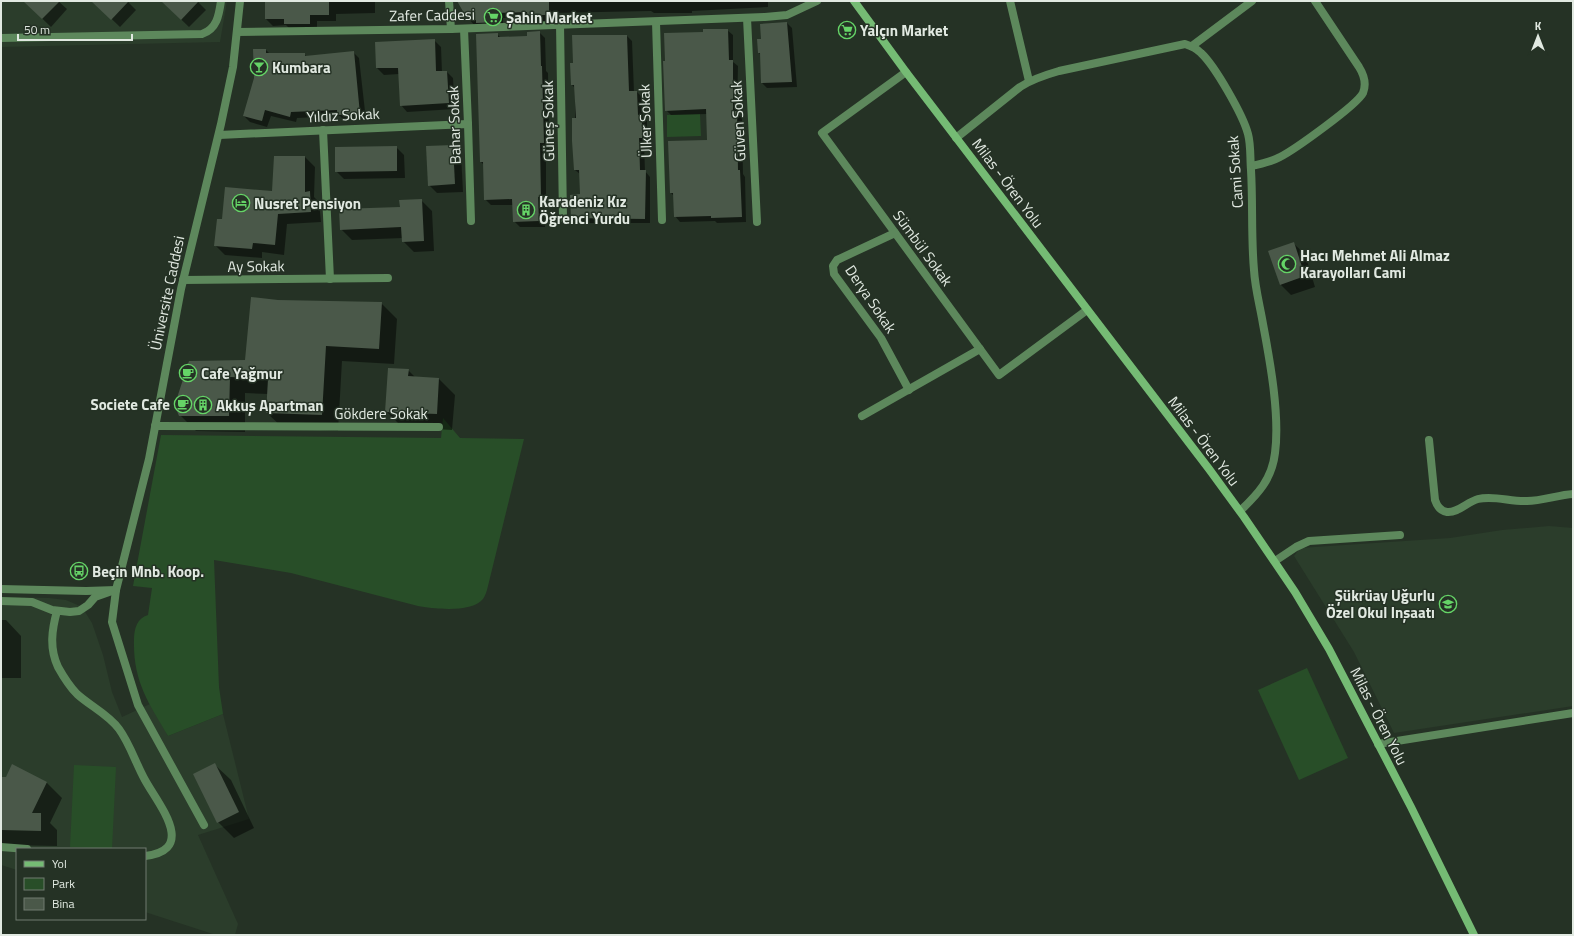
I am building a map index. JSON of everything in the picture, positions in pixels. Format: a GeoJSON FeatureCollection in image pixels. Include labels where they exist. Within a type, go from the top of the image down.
{"type":"FeatureCollection","features":[{"type":"Feature","properties":{"kind":"main road","name":"Milas - Ören Yolu"},"geometry":{"type":"LineString","coordinates":[[854,1],[906,72],[1240,511],[1295,592],[1329,649],[1474,935]]}},
{"type":"Feature","properties":{"kind":"street"},"geometry":{"type":"LineString","coordinates":[[1,38],[202,34],[213,28],[216,23],[221,1]]}},
{"type":"Feature","properties":{"kind":"street","name":"Üniversite Caddesi"},"geometry":{"type":"LineString","coordinates":[[204,825],[135,699],[112,622],[116,590],[149,458],[183,280],[219,135],[233,67],[240,1]]}},
{"type":"Feature","properties":{"kind":"street"},"geometry":{"type":"LineString","coordinates":[[449,1],[451,30]]}},
{"type":"Feature","properties":{"kind":"street","name":"Zafer Caddesi"},"geometry":{"type":"LineString","coordinates":[[237,32],[451,30],[560,24],[747,18],[787,14],[817,1]]}},
{"type":"Feature","properties":{"kind":"street"},"geometry":{"type":"LineString","coordinates":[[1010,1],[1029,80]]}},
{"type":"Feature","properties":{"kind":"street"},"geometry":{"type":"LineString","coordinates":[[956,138],[1029,80],[1059,71],[1178,45],[1185,44],[1192,46],[1252,1]]}},
{"type":"Feature","properties":{"kind":"street"},"geometry":{"type":"LineString","coordinates":[[1251,166],[1273,160],[1285,154],[1352,106],[1362,95],[1365,89],[1364,76],[1359,67],[1315,1]]}},
{"type":"Feature","properties":{"kind":"street","name":"Güven Sokak"},"geometry":{"type":"LineString","coordinates":[[747,18],[757,222]]}},
{"type":"Feature","properties":{"kind":"street","name":"Ülker Sokak"},"geometry":{"type":"LineString","coordinates":[[656,22],[662,220]]}},
{"type":"Feature","properties":{"kind":"street","name":"Güneş Sokak"},"geometry":{"type":"LineString","coordinates":[[560,24],[563,218]]}},
{"type":"Feature","properties":{"kind":"street","name":"Bahar Sokak"},"geometry":{"type":"LineString","coordinates":[[464,29],[471,221]]}},
{"type":"Feature","properties":{"kind":"street","name":"Cami Sokak"},"geometry":{"type":"LineString","coordinates":[[1192,46],[1208,61],[1235,105],[1243,121],[1249,140],[1254,272],[1266,343],[1276,432],[1272,468],[1266,482],[1240,511]]}},
{"type":"Feature","properties":{"kind":"street","name":"Sümbül Sokak"},"geometry":{"type":"LineString","coordinates":[[906,72],[822,133],[999,375],[1087,310]]}},
{"type":"Feature","properties":{"kind":"street","name":"Yıldız Sokak"},"geometry":{"type":"LineString","coordinates":[[219,135],[468,124]]}},
{"type":"Feature","properties":{"kind":"street"},"geometry":{"type":"LineString","coordinates":[[322,130],[330,279]]}},
{"type":"Feature","properties":{"kind":"street","name":"Derya Sokak"},"geometry":{"type":"LineString","coordinates":[[895,233],[837,260],[833,266],[834,274],[881,338],[909,390]]}},
{"type":"Feature","properties":{"kind":"street","name":"Ay Sokak"},"geometry":{"type":"LineString","coordinates":[[183,280],[388,278]]}},
{"type":"Feature","properties":{"kind":"street"},"geometry":{"type":"LineString","coordinates":[[862,416],[980,349]]}},
{"type":"Feature","properties":{"kind":"street","name":"Gökdere Sokak"},"geometry":{"type":"LineString","coordinates":[[155,426],[440,427]]}},
{"type":"Feature","properties":{"kind":"street"},"geometry":{"type":"LineString","coordinates":[[1429,440],[1434,500],[1441,510],[1448,512],[1455,511],[1469,502],[1478,499],[1489,498],[1529,501],[1573,494]]}},
{"type":"Feature","properties":{"kind":"street"},"geometry":{"type":"LineString","coordinates":[[1274,562],[1296,547],[1309,541],[1400,535]]}},
{"type":"Feature","properties":{"kind":"street"},"geometry":{"type":"LineString","coordinates":[[1,588],[86,591],[116,590]]}},
{"type":"Feature","properties":{"kind":"street"},"geometry":{"type":"LineString","coordinates":[[1,601],[32,602],[57,610],[70,612],[79,611],[88,605],[95,597],[116,590]]}},
{"type":"Feature","properties":{"kind":"street"},"geometry":{"type":"LineString","coordinates":[[57,610],[52,638],[53,652],[57,665],[77,693],[119,729],[145,781],[169,823],[171,830],[170,844],[166,850],[160,853],[146,856]]}},
{"type":"Feature","properties":{"kind":"street"},"geometry":{"type":"LineString","coordinates":[[1378,744],[1573,713]]}},
{"type":"Feature","properties":{"kind":"street"},"geometry":{"type":"LineString","coordinates":[[1,847],[16,848]]}},
{"type":"Feature","properties":{"kind":"shaded area"},"geometry":{"type":"Polygon","coordinates":[[[1,1],[227,1],[220,42],[1,47],[1,1]]]}},
{"type":"Feature","properties":{"kind":"shaded area","name":"Şükrüay Uğurlu Özel Okul Inşaatı"},"geometry":{"type":"Polygon","coordinates":[[[1549,526],[1573,528],[1573,706],[1394,733],[1354,652],[1294,556],[1300,548],[1450,538],[1502,530],[1549,526]]]}},
{"type":"Feature","properties":{"kind":"shaded area"},"geometry":{"type":"Polygon","coordinates":[[[1,597],[49,598],[66,600],[80,606],[92,623],[103,655],[112,692],[122,717],[150,704],[168,736],[223,714],[249,819],[198,835],[238,924],[235,935],[216,935],[146,912],[146,848],[16,848],[16,870],[1,865],[1,597]]]}},
{"type":"Feature","properties":{"kind":"green space"},"geometry":{"type":"Polygon","coordinates":[[[700,114],[701,136],[667,137],[667,115],[700,114]]]}},
{"type":"Feature","properties":{"kind":"green space"},"geometry":{"type":"Polygon","coordinates":[[[443,418],[460,438],[524,439],[487,590],[483,599],[478,603],[462,608],[443,609],[418,606],[291,573],[214,560],[219,687],[223,714],[168,736],[143,691],[136,668],[134,655],[134,640],[137,624],[144,616],[148,615],[152,588],[133,586],[161,435],[441,438],[443,418]]]}},
{"type":"Feature","properties":{"kind":"green space"},"geometry":{"type":"Polygon","coordinates":[[[1307,668],[1348,758],[1299,780],[1258,690],[1307,668]]]}},
{"type":"Feature","properties":{"kind":"green space"},"geometry":{"type":"Polygon","coordinates":[[[74,765],[116,767],[112,848],[70,847],[74,765]]]}},
{"type":"Feature","properties":{"kind":"building"},"geometry":{"type":"Polygon","coordinates":[[[23,1],[60,1],[42,19],[23,1]]]}},
{"type":"Feature","properties":{"kind":"building"},"geometry":{"type":"Polygon","coordinates":[[[91,1],[129,1],[111,20],[91,1]]]}},
{"type":"Feature","properties":{"kind":"building"},"geometry":{"type":"Polygon","coordinates":[[[161,1],[199,1],[181,20],[161,1]]]}},
{"type":"Feature","properties":{"kind":"building"},"geometry":{"type":"Polygon","coordinates":[[[265,1],[329,1],[329,15],[310,15],[310,24],[284,24],[284,19],[265,19],[265,1]]]}},
{"type":"Feature","properties":{"kind":"building"},"geometry":{"type":"Polygon","coordinates":[[[457,1],[549,1],[549,12],[546,12],[546,15],[539,15],[539,20],[527,21],[527,12],[497,13],[498,22],[476,23],[476,20],[468,20],[457,1]]]}},
{"type":"Feature","properties":{"kind":"building"},"geometry":{"type":"Polygon","coordinates":[[[787,22],[792,82],[761,83],[760,53],[758,53],[757,39],[761,39],[760,24],[787,22]]]}},
{"type":"Feature","properties":{"kind":"building"},"geometry":{"type":"Polygon","coordinates":[[[703,29],[728,29],[729,60],[733,60],[733,111],[737,111],[738,170],[740,170],[742,217],[674,217],[673,193],[670,193],[668,141],[707,140],[706,109],[665,111],[663,61],[665,61],[664,33],[703,32],[703,29]]]}},
{"type":"Feature","properties":{"kind":"building"},"geometry":{"type":"Polygon","coordinates":[[[540,31],[544,143],[540,143],[541,197],[538,197],[539,221],[513,222],[512,199],[484,200],[483,162],[480,162],[476,34],[498,33],[498,37],[527,36],[527,32],[540,31]]]}},
{"type":"Feature","properties":{"kind":"building"},"geometry":{"type":"Polygon","coordinates":[[[572,35],[627,35],[629,91],[637,91],[638,115],[642,115],[642,138],[639,138],[640,170],[646,170],[645,219],[571,218],[570,195],[580,194],[579,170],[574,170],[572,141],[572,118],[576,118],[574,85],[571,85],[570,63],[573,63],[572,35]]]}},
{"type":"Feature","properties":{"kind":"building"},"geometry":{"type":"Polygon","coordinates":[[[435,39],[436,71],[447,71],[449,103],[400,106],[398,68],[376,68],[375,42],[435,39]]]}},
{"type":"Feature","properties":{"kind":"building"},"geometry":{"type":"Polygon","coordinates":[[[253,49],[266,49],[266,53],[305,53],[305,56],[354,51],[360,114],[337,115],[337,110],[291,112],[290,117],[265,110],[262,121],[243,116],[254,78],[253,49]]]}},
{"type":"Feature","properties":{"kind":"building"},"geometry":{"type":"Polygon","coordinates":[[[453,145],[455,184],[428,186],[426,146],[453,145]]]}},
{"type":"Feature","properties":{"kind":"building"},"geometry":{"type":"Polygon","coordinates":[[[397,146],[397,171],[335,172],[335,147],[397,146]]]}},
{"type":"Feature","properties":{"kind":"building"},"geometry":{"type":"Polygon","coordinates":[[[274,156],[305,156],[305,192],[310,191],[311,212],[278,214],[275,245],[253,243],[252,249],[214,246],[217,219],[222,219],[225,187],[272,191],[274,156]]]}},
{"type":"Feature","properties":{"kind":"building"},"geometry":{"type":"Polygon","coordinates":[[[422,199],[424,241],[402,242],[401,227],[340,230],[339,209],[400,207],[399,200],[422,199]]]}},
{"type":"Feature","properties":{"kind":"building","name":"Hacı Mehmet Ali Almaz Karayolları Cami"},"geometry":{"type":"Polygon","coordinates":[[[1294,242],[1305,276],[1280,285],[1268,251],[1294,242]]]}},
{"type":"Feature","properties":{"kind":"building"},"geometry":{"type":"Polygon","coordinates":[[[251,297],[278,300],[382,302],[379,349],[326,346],[322,415],[266,413],[268,379],[230,377],[229,416],[179,416],[177,411],[177,398],[189,361],[245,360],[251,297]]]}},
{"type":"Feature","properties":{"kind":"building"},"geometry":{"type":"Polygon","coordinates":[[[388,368],[409,369],[408,376],[439,378],[437,414],[385,412],[388,368]]]}},
{"type":"Feature","properties":{"kind":"building"},"geometry":{"type":"Polygon","coordinates":[[[215,763],[239,812],[217,823],[193,774],[215,763]]]}},
{"type":"Feature","properties":{"kind":"building"},"geometry":{"type":"Polygon","coordinates":[[[12,764],[47,782],[32,813],[41,813],[41,831],[1,830],[1,777],[6,777],[12,764]]]}},
{"type":"Feature","properties":{"kind":"place","name":"Şahin Market"},"geometry":{"type":"Point","coordinates":[493,17]}},
{"type":"Feature","properties":{"kind":"place","name":"Yalçın Market"},"geometry":{"type":"Point","coordinates":[847,30]}},
{"type":"Feature","properties":{"kind":"place","name":"Kumbara"},"geometry":{"type":"Point","coordinates":[259,67]}},
{"type":"Feature","properties":{"kind":"place","name":"Nusret Pensiyon"},"geometry":{"type":"Point","coordinates":[241,203]}},
{"type":"Feature","properties":{"kind":"place","name":"Karadeniz Kız Öğrenci Yurdu"},"geometry":{"type":"Point","coordinates":[526,210]}},
{"type":"Feature","properties":{"kind":"place","name":"Hacı Mehmet Ali Almaz Karayolları Cami"},"geometry":{"type":"Point","coordinates":[1287,264]}},
{"type":"Feature","properties":{"kind":"place","name":"Cafe Yağmur"},"geometry":{"type":"Point","coordinates":[188,373]}},
{"type":"Feature","properties":{"kind":"place","name":"Societe Cafe"},"geometry":{"type":"Point","coordinates":[183,404]}},
{"type":"Feature","properties":{"kind":"place","name":"Akkuş Apartman"},"geometry":{"type":"Point","coordinates":[203,405]}},
{"type":"Feature","properties":{"kind":"place","name":"Beçin Mnb. Koop."},"geometry":{"type":"Point","coordinates":[79,571]}},
{"type":"Feature","properties":{"kind":"place","name":"Şükrüay Uğurlu Özel Okul Inşaatı"},"geometry":{"type":"Point","coordinates":[1448,604]}}]}
